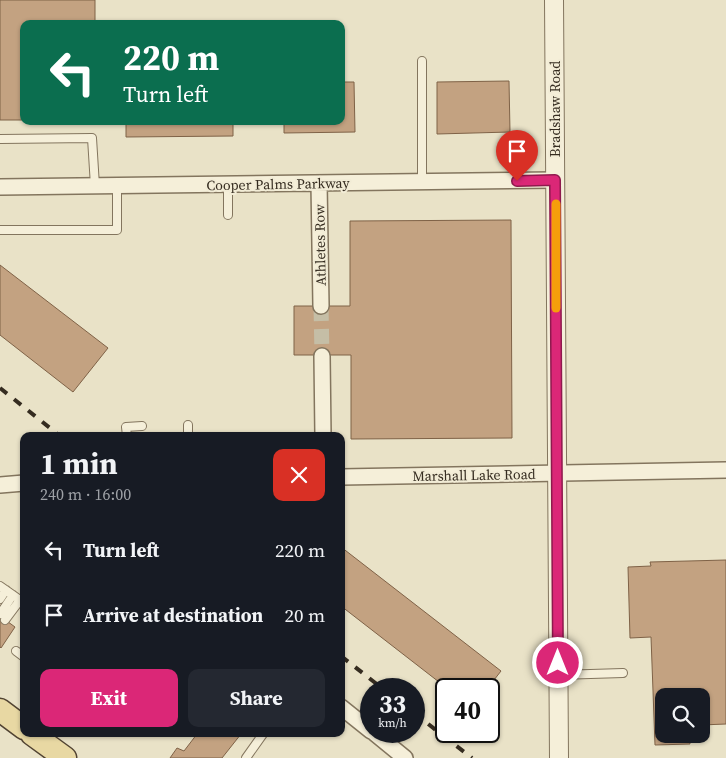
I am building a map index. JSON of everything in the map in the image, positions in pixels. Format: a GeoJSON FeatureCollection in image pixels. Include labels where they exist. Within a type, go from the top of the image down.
{"type":"FeatureCollection","features":[{"type":"Feature","properties":{"kind":"main road"},"geometry":{"type":"LineString","coordinates":[[0,710],[20,724]]}},
{"type":"Feature","properties":{"kind":"main road"},"geometry":{"type":"LineString","coordinates":[[36,737],[57,756]]}},
{"type":"Feature","properties":{"kind":"street","name":"Bradshaw Road"},"geometry":{"type":"LineString","coordinates":[[554,0],[559,758]]}},
{"type":"Feature","properties":{"kind":"street","name":"Cooper Palms Parkway"},"geometry":{"type":"LineString","coordinates":[[0,187],[555,180]]}},
{"type":"Feature","properties":{"kind":"street","name":"Athletes Row"},"geometry":{"type":"LineString","coordinates":[[319,183],[321,306]]}},
{"type":"Feature","properties":{"kind":"street"},"geometry":{"type":"LineString","coordinates":[[322,356],[323,432]]}},
{"type":"Feature","properties":{"kind":"street","name":"Marshall Lake Road"},"geometry":{"type":"LineString","coordinates":[[345,478],[726,470]]}},
{"type":"Feature","properties":{"kind":"street"},"geometry":{"type":"LineString","coordinates":[[0,484],[20,484]]}},
{"type":"Feature","properties":{"kind":"street"},"geometry":{"type":"LineString","coordinates":[[345,710],[360,722]]}},
{"type":"Feature","properties":{"kind":"street"},"geometry":{"type":"LineString","coordinates":[[386,743],[405,758]]}},
{"type":"Feature","properties":{"kind":"lane"},"geometry":{"type":"LineString","coordinates":[[422,62],[422,182]]}},
{"type":"Feature","properties":{"kind":"lane"},"geometry":{"type":"LineString","coordinates":[[0,139],[92,138],[95,186]]}},
{"type":"Feature","properties":{"kind":"lane"},"geometry":{"type":"LineString","coordinates":[[228,184],[228,215]]}},
{"type":"Feature","properties":{"kind":"lane"},"geometry":{"type":"LineString","coordinates":[[0,230],[117,230],[117,186]]}},
{"type":"Feature","properties":{"kind":"lane"},"geometry":{"type":"LineString","coordinates":[[188,425],[188,432]]}},
{"type":"Feature","properties":{"kind":"lane"},"geometry":{"type":"LineString","coordinates":[[127,432],[126,427],[142,426]]}},
{"type":"Feature","properties":{"kind":"lane"},"geometry":{"type":"LineString","coordinates":[[0,599],[10,593]]}},
{"type":"Feature","properties":{"kind":"lane"},"geometry":{"type":"LineString","coordinates":[[2,617],[10,593]]}},
{"type":"Feature","properties":{"kind":"lane"},"geometry":{"type":"LineString","coordinates":[[16,651],[20,654]]}},
{"type":"Feature","properties":{"kind":"lane"},"geometry":{"type":"LineString","coordinates":[[558,675],[623,673]]}},
{"type":"Feature","properties":{"kind":"lane"},"geometry":{"type":"LineString","coordinates":[[246,758],[261,737]]}},
{"type":"Feature","properties":{"kind":"building"},"geometry":{"type":"Polygon","coordinates":[[[0,0],[95,0],[95,20],[20,20],[20,120],[0,120],[0,0]]]}},
{"type":"Feature","properties":{"kind":"building"},"geometry":{"type":"Polygon","coordinates":[[[509,81],[510,132],[437,134],[437,82],[509,81]]]}},
{"type":"Feature","properties":{"kind":"building"},"geometry":{"type":"Polygon","coordinates":[[[345,82],[354,82],[355,132],[284,133],[284,125],[345,125],[345,82]]]}},
{"type":"Feature","properties":{"kind":"building"},"geometry":{"type":"Polygon","coordinates":[[[126,125],[233,125],[233,136],[126,137],[126,125]]]}},
{"type":"Feature","properties":{"kind":"building"},"geometry":{"type":"Polygon","coordinates":[[[511,220],[512,438],[351,439],[351,355],[294,355],[294,306],[350,306],[350,221],[511,220]]]}},
{"type":"Feature","properties":{"kind":"building"},"geometry":{"type":"Polygon","coordinates":[[[0,265],[108,348],[73,392],[0,335],[0,265]]]}},
{"type":"Feature","properties":{"kind":"building"},"geometry":{"type":"Polygon","coordinates":[[[345,550],[501,671],[496,678],[435,679],[345,609],[345,550]]]}},
{"type":"Feature","properties":{"kind":"building"},"geometry":{"type":"Polygon","coordinates":[[[726,560],[726,724],[710,725],[710,688],[655,688],[655,743],[690,744],[655,745],[651,637],[630,638],[628,567],[651,566],[650,562],[726,560]]]}},
{"type":"Feature","properties":{"kind":"building"},"geometry":{"type":"Polygon","coordinates":[[[0,616],[15,627],[1,648],[0,647],[0,616]]]}},
{"type":"Feature","properties":{"kind":"building"},"geometry":{"type":"Polygon","coordinates":[[[195,737],[239,737],[222,758],[170,758],[177,748],[184,751],[195,737]]]}},
{"type":"Feature","properties":{"kind":"tunnel"},"geometry":{"type":"LineString","coordinates":[[321,306],[322,356]]}},
{"type":"Feature","properties":{"kind":"railway"},"geometry":{"type":"LineString","coordinates":[[0,388],[55,432]]}},
{"type":"Feature","properties":{"kind":"railway"},"geometry":{"type":"LineString","coordinates":[[345,659],[369,678]]}},
{"type":"Feature","properties":{"kind":"railway"},"geometry":{"type":"LineString","coordinates":[[425,722],[472,758]]}},
{"type":"Feature","properties":{"kind":"slow traffic"},"geometry":{"type":"LineString","coordinates":[[556,204],[556,308]]}},
{"type":"Feature","properties":{"kind":"route"},"geometry":{"type":"LineString","coordinates":[[517,181],[555,180],[558,663]]}}]}
